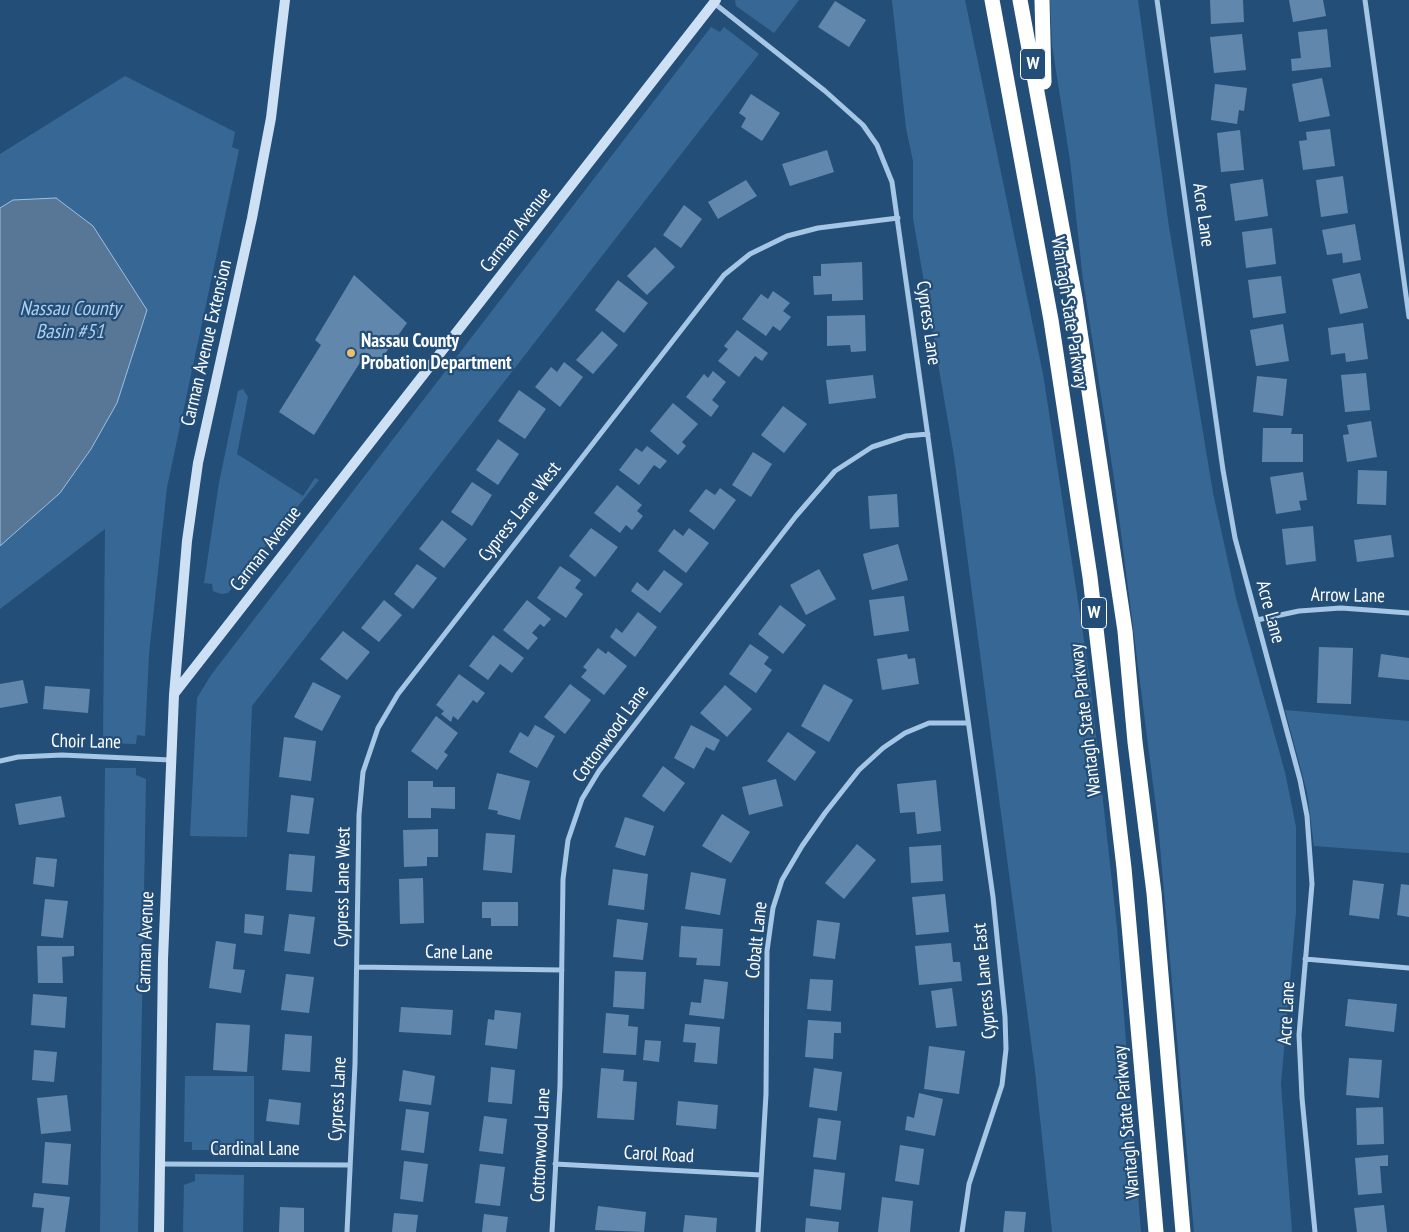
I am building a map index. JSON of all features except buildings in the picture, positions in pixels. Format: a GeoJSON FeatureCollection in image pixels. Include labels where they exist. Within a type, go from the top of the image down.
{"type":"FeatureCollection","features":[{"type":"Feature","properties":{"kind":"highway","name":"Wantagh State Parkway"},"geometry":{"type":"LineString","coordinates":[[992,0],[1051,320],[1090,577],[1124,868],[1156,1232]]}},
{"type":"Feature","properties":{"kind":"highway","name":"Wantagh State Parkway"},"geometry":{"type":"LineString","coordinates":[[1020,0],[1045,128],[1082,345],[1125,631],[1135,742],[1154,893],[1183,1232]]}},
{"type":"Feature","properties":{"kind":"highway"},"geometry":{"type":"LineString","coordinates":[[1042,0],[1045,128]]}},
{"type":"Feature","properties":{"kind":"main road","name":"Carman Avenue Extension"},"geometry":{"type":"LineString","coordinates":[[174,695],[187,541],[198,463],[252,218],[273,105],[285,0]]}},
{"type":"Feature","properties":{"kind":"main road","name":"Carman Avenue"},"geometry":{"type":"LineString","coordinates":[[159,1232],[162,959],[174,695],[715,2]]}},
{"type":"Feature","properties":{"kind":"street","name":"Acre Lane"},"geometry":{"type":"LineString","coordinates":[[1158,0],[1223,470],[1235,538],[1300,780],[1307,816],[1312,884],[1299,1035],[1302,1098],[1315,1232]]}},
{"type":"Feature","properties":{"kind":"street"},"geometry":{"type":"LineString","coordinates":[[1365,0],[1409,317]]}},
{"type":"Feature","properties":{"kind":"street","name":"Cypress Lane"},"geometry":{"type":"LineString","coordinates":[[715,2],[825,91],[863,126],[886,162],[892,182],[898,218],[968,722]]}},
{"type":"Feature","properties":{"kind":"street","name":"Cypress Lane West"},"geometry":{"type":"LineString","coordinates":[[357,967],[359,815],[363,772],[378,728],[398,694],[724,275],[750,254],[788,236],[818,228],[898,218]]}},
{"type":"Feature","properties":{"kind":"street","name":"Cottonwood Lane"},"geometry":{"type":"LineString","coordinates":[[552,1232],[556,1164],[563,879],[568,840],[582,799],[599,771],[796,516],[836,471],[872,447],[906,436],[928,434]]}},
{"type":"Feature","properties":{"kind":"street","name":"Arrow Lane"},"geometry":{"type":"LineString","coordinates":[[1257,620],[1299,611],[1341,608],[1409,613]]}},
{"type":"Feature","properties":{"kind":"street","name":"Cobalt Lane"},"geometry":{"type":"LineString","coordinates":[[758,1232],[766,1094],[767,952],[773,908],[782,880],[802,846],[825,813],[859,770],[883,748],[905,733],[929,723],[968,722]]}},
{"type":"Feature","properties":{"kind":"street","name":"Cypress Lane East"},"geometry":{"type":"LineString","coordinates":[[962,1232],[969,1184],[1002,1085],[1006,1049],[1005,1017],[993,898],[968,722]]}},
{"type":"Feature","properties":{"kind":"street","name":"Choir Lane"},"geometry":{"type":"LineString","coordinates":[[0,761],[18,757],[62,755],[171,760]]}},
{"type":"Feature","properties":{"kind":"street"},"geometry":{"type":"LineString","coordinates":[[1305,959],[1409,968]]}},
{"type":"Feature","properties":{"kind":"street","name":"Cypress Lane"},"geometry":{"type":"LineString","coordinates":[[347,1232],[355,1064],[357,967]]}},
{"type":"Feature","properties":{"kind":"street","name":"Cane Lane"},"geometry":{"type":"LineString","coordinates":[[357,967],[562,970]]}},
{"type":"Feature","properties":{"kind":"street","name":"Cardinal Lane"},"geometry":{"type":"LineString","coordinates":[[160,1164],[349,1165]]}},
{"type":"Feature","properties":{"kind":"street","name":"Carol Road"},"geometry":{"type":"LineString","coordinates":[[556,1164],[761,1175]]}},
{"type":"Feature","properties":{"kind":"shaded area"},"geometry":{"type":"Polygon","coordinates":[[[735,0],[799,0],[774,33],[736,6],[735,0]]]}},
{"type":"Feature","properties":{"kind":"shaded area"},"geometry":{"type":"Polygon","coordinates":[[[892,0],[965,0],[1043,374],[1089,673],[1117,928],[1141,1232],[1052,1232],[1035,1071],[954,456],[913,218],[913,161],[906,128],[892,0]]]}},
{"type":"Feature","properties":{"kind":"shaded area"},"geometry":{"type":"Polygon","coordinates":[[[1050,0],[1138,0],[1169,227],[1213,493],[1236,598],[1285,772],[1296,827],[1296,912],[1281,1084],[1292,1232],[1194,1232],[1158,823],[1114,478],[1083,280],[1070,160],[1052,45],[1050,0]]]}},
{"type":"Feature","properties":{"kind":"shaded area"},"geometry":{"type":"Polygon","coordinates":[[[711,27],[720,32],[724,27],[759,54],[252,706],[247,837],[190,836],[197,698],[211,675],[711,27]]]}},
{"type":"Feature","properties":{"kind":"shaded area","name":"Nassau County Basin #51"},"geometry":{"type":"Polygon","coordinates":[[[125,76],[235,132],[232,147],[239,150],[167,487],[149,654],[145,736],[137,735],[136,744],[103,743],[105,529],[0,609],[0,154],[125,76]]]}},
{"type":"Feature","properties":{"kind":"shaded area"},"geometry":{"type":"Polygon","coordinates":[[[243,389],[248,397],[237,454],[303,496],[315,478],[319,480],[228,593],[221,594],[213,591],[212,584],[204,583],[219,483],[238,391],[243,389]]]}},
{"type":"Feature","properties":{"kind":"shaded area"},"geometry":{"type":"Polygon","coordinates":[[[1285,710],[1409,721],[1409,853],[1314,846],[1307,792],[1285,710]]]}},
{"type":"Feature","properties":{"kind":"shaded area"},"geometry":{"type":"Polygon","coordinates":[[[105,768],[136,768],[136,775],[146,779],[138,1232],[100,1232],[105,768]]]}},
{"type":"Feature","properties":{"kind":"shaded area"},"geometry":{"type":"Polygon","coordinates":[[[185,1076],[254,1076],[254,1150],[192,1150],[192,1142],[184,1142],[185,1076]]]}},
{"type":"Feature","properties":{"kind":"shaded area"},"geometry":{"type":"Polygon","coordinates":[[[195,1174],[244,1175],[243,1232],[183,1232],[184,1185],[195,1181],[195,1174]]]}},
{"type":"Feature","properties":{"kind":"water","name":"Nassau County Basin #51"},"geometry":{"type":"Polygon","coordinates":[[[56,198],[93,226],[147,310],[117,403],[91,449],[60,493],[0,546],[0,208],[13,200],[56,198]]]}},
{"type":"Feature","properties":{"kind":"place","name":"Nassau County Probation Department"},"geometry":{"type":"Point","coordinates":[351,353]}}]}
